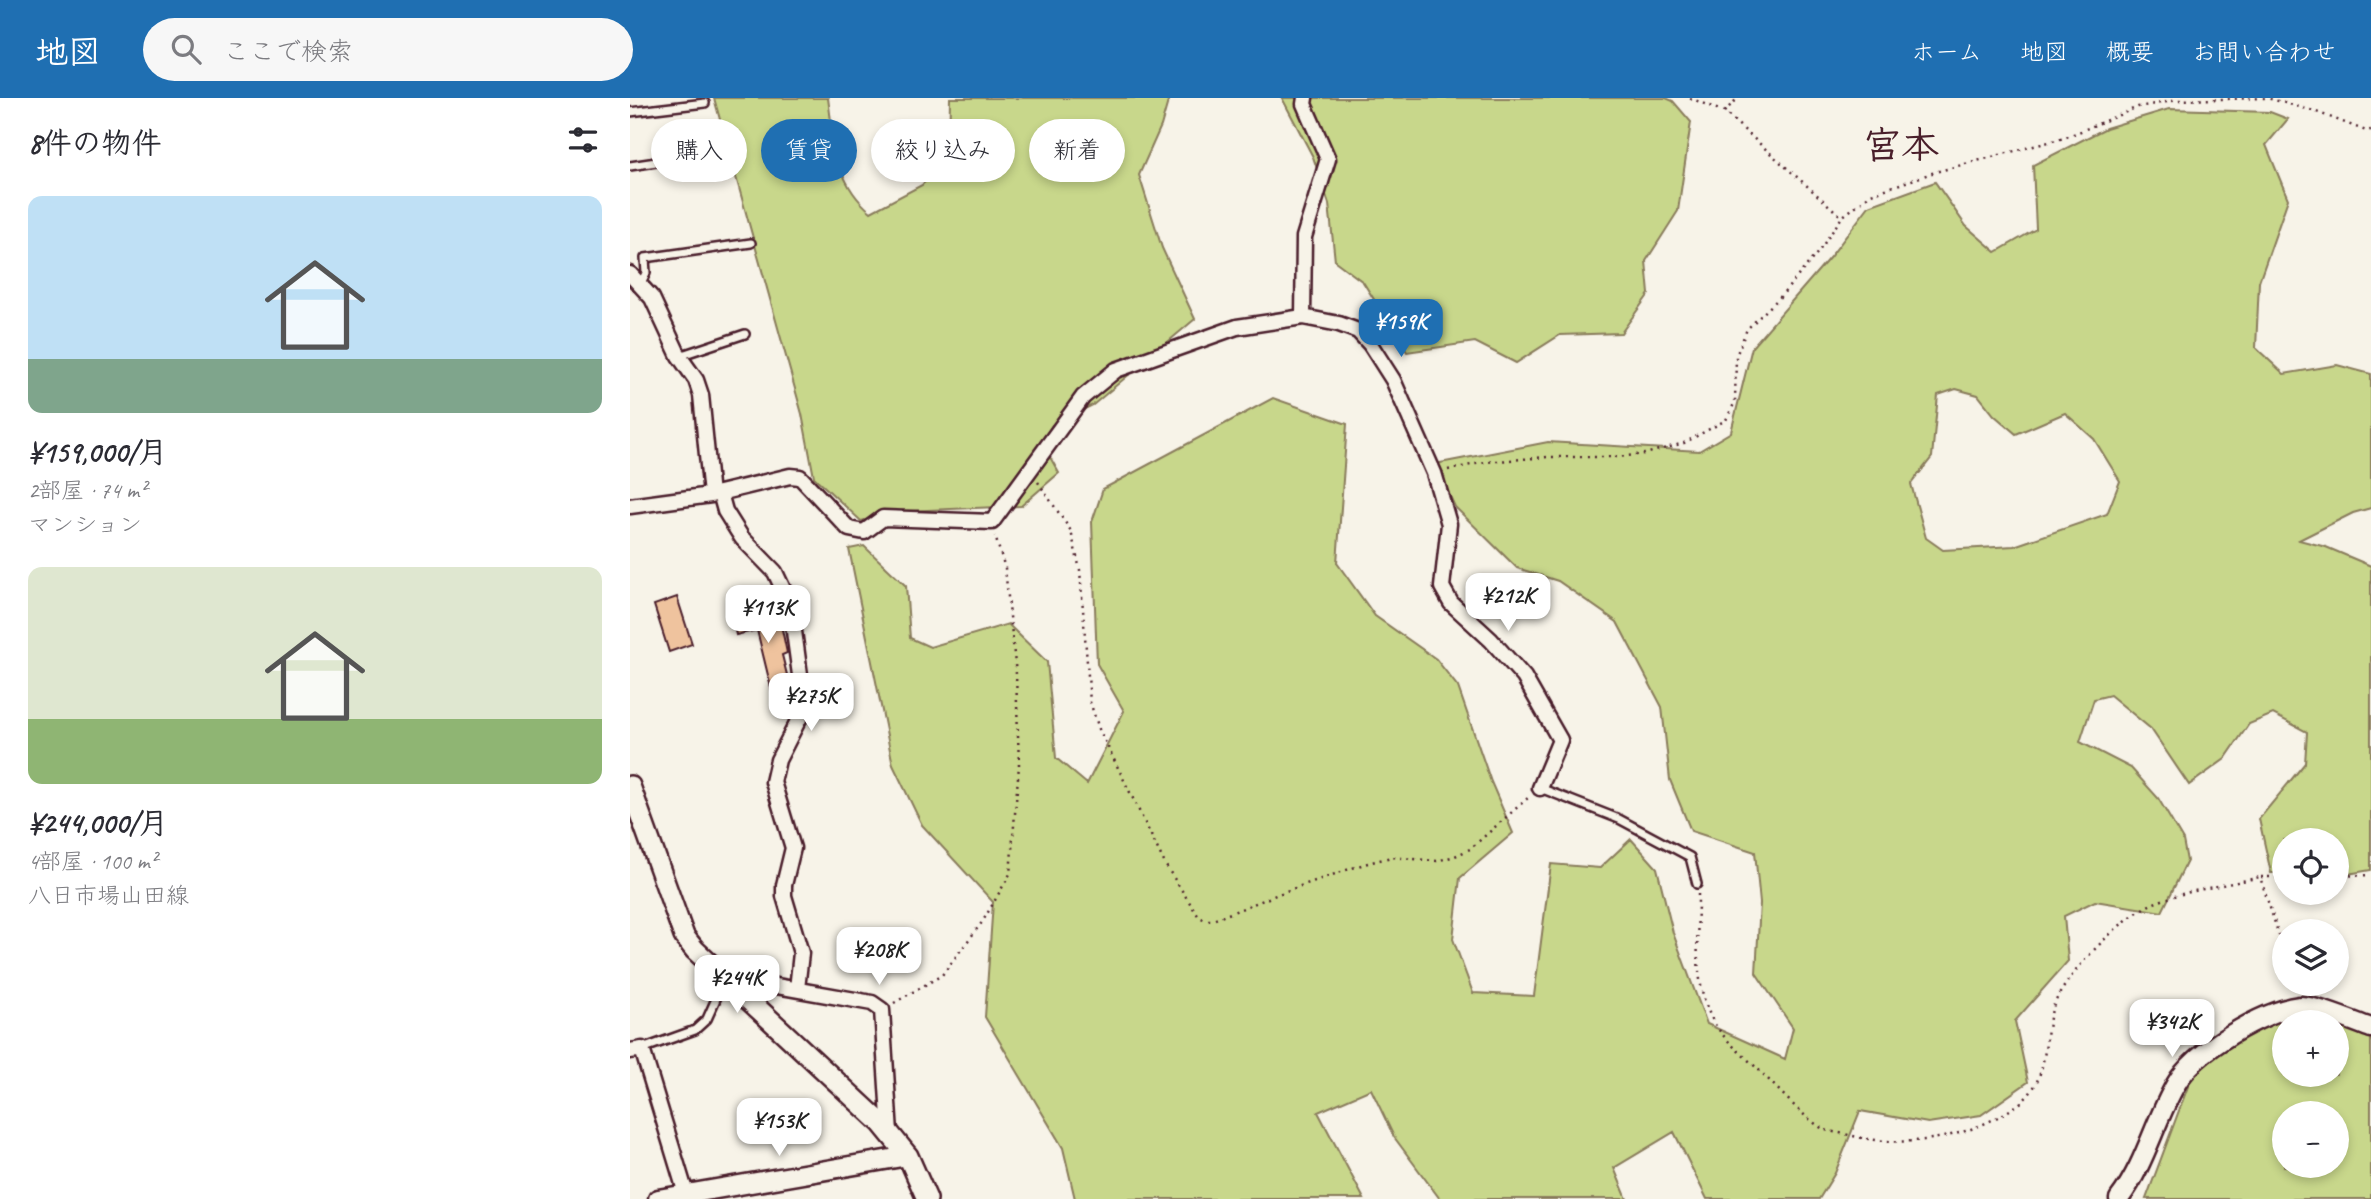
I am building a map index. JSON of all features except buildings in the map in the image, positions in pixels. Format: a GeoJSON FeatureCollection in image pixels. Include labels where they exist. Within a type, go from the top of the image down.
{"type":"FeatureCollection","features":[{"type":"Feature","properties":{"kind":"main road"},"geometry":{"type":"LineString","coordinates":[[630,786],[684,936],[890,1133],[908,1156],[927,1199]]}},
{"type":"Feature","properties":{"kind":"street"},"geometry":{"type":"LineString","coordinates":[[1303,317],[1304,237],[1328,159],[1304,104],[1305,98]]}},
{"type":"Feature","properties":{"kind":"street"},"geometry":{"type":"LineString","coordinates":[[635,279],[652,298],[679,356],[696,380],[701,395],[716,494],[742,538],[775,572],[793,624],[803,697],[801,715],[778,760],[773,782],[793,848],[784,896],[801,953],[797,989]]}},
{"type":"Feature","properties":{"kind":"street"},"geometry":{"type":"LineString","coordinates":[[630,506],[716,494],[790,476],[800,477],[849,528],[864,532],[883,518],[992,522],[1083,397],[1116,370],[1237,327],[1303,317],[1339,324],[1358,331],[1370,344],[1393,380],[1434,473],[1449,524],[1442,587],[1451,603],[1491,640],[1524,677],[1560,740],[1539,788]]}},
{"type":"Feature","properties":{"kind":"street"},"geometry":{"type":"LineString","coordinates":[[726,977],[872,1003],[882,1010],[890,1133]]}},
{"type":"Feature","properties":{"kind":"street"},"geometry":{"type":"LineString","coordinates":[[2119,1199],[2134,1179],[2176,1083],[2199,1057],[2231,1033],[2254,1021],[2302,1005],[2371,1028]]}},
{"type":"Feature","properties":{"kind":"street"},"geometry":{"type":"LineString","coordinates":[[636,1050],[686,1194]]}},
{"type":"Feature","properties":{"kind":"street"},"geometry":{"type":"LineString","coordinates":[[658,1199],[908,1156]]}},
{"type":"Feature","properties":{"kind":"lane"},"geometry":{"type":"LineString","coordinates":[[630,112],[705,103]]}},
{"type":"Feature","properties":{"kind":"lane"},"geometry":{"type":"LineString","coordinates":[[630,166],[651,163]]}},
{"type":"Feature","properties":{"kind":"lane"},"geometry":{"type":"LineString","coordinates":[[635,279],[646,273],[645,258],[751,243]]}},
{"type":"Feature","properties":{"kind":"lane"},"geometry":{"type":"LineString","coordinates":[[679,356],[745,334]]}},
{"type":"Feature","properties":{"kind":"lane"},"geometry":{"type":"LineString","coordinates":[[1539,788],[1619,819],[1690,857],[1697,884]]}},
{"type":"Feature","properties":{"kind":"lane"},"geometry":{"type":"LineString","coordinates":[[636,1050],[695,1030],[707,1019],[726,977]]}},
{"type":"Feature","properties":{"kind":"path"},"geometry":{"type":"LineString","coordinates":[[1690,98],[1724,112],[1842,217]]}},
{"type":"Feature","properties":{"kind":"path"},"geometry":{"type":"LineString","coordinates":[[1724,112],[1738,98]]}},
{"type":"Feature","properties":{"kind":"path"},"geometry":{"type":"LineString","coordinates":[[1434,473],[1485,463],[1534,458],[1645,454],[1684,443],[1726,420],[1735,402],[1736,356],[1747,329],[1782,295],[1842,217],[1871,194],[1935,172],[2064,138],[2138,107],[2178,100],[2267,98],[2314,111],[2366,131],[2371,130]]}},
{"type":"Feature","properties":{"kind":"path"},"geometry":{"type":"LineString","coordinates":[[1029,469],[1071,531],[1080,570],[1090,702],[1099,729],[1166,866],[1199,916],[1213,920],[1286,891],[1391,857],[1437,861],[1455,856],[1470,849],[1539,788]]}},
{"type":"Feature","properties":{"kind":"path"},"geometry":{"type":"LineString","coordinates":[[882,1010],[942,975],[983,921],[1010,874],[1019,765],[1016,674],[1005,568],[996,546],[992,522]]}},
{"type":"Feature","properties":{"kind":"path"},"geometry":{"type":"LineString","coordinates":[[2349,876],[2371,875]]}},
{"type":"Feature","properties":{"kind":"path"},"geometry":{"type":"LineString","coordinates":[[2260,877],[2274,919]]}},
{"type":"Feature","properties":{"kind":"path"},"geometry":{"type":"LineString","coordinates":[[1697,884],[1699,980],[1712,1019],[1731,1043],[1821,1128],[1865,1140],[1900,1143],[1941,1138],[1971,1129],[2017,1105],[2034,1089],[2043,1069],[2052,1011],[2058,996],[2074,972],[2116,929],[2151,904],[2260,877],[2272,877]]}},
{"type":"Feature","properties":{"kind":"green space"},"geometry":{"type":"Polygon","coordinates":[[[714,98],[828,98],[831,119],[761,119],[761,182],[847,182],[859,201],[871,212],[925,182],[1015,182],[1015,119],[950,119],[950,98],[1169,98],[1161,126],[1139,175],[1162,248],[1195,319],[1093,405],[1052,425],[1042,443],[1059,473],[1021,506],[904,511],[861,521],[814,477],[802,414],[737,182],[747,182],[747,119],[720,119],[714,98]]]}},
{"type":"Feature","properties":{"kind":"green space"},"geometry":{"type":"Polygon","coordinates":[[[1282,98],[1666,98],[1673,101],[1691,122],[1678,211],[1646,261],[1649,294],[1621,333],[1560,335],[1516,363],[1475,342],[1407,352],[1363,282],[1335,261],[1329,204],[1313,157],[1282,98]]]}},
{"type":"Feature","properties":{"kind":"green space"},"geometry":{"type":"Polygon","coordinates":[[[2169,109],[2270,112],[2288,119],[2266,145],[2288,199],[2259,282],[2256,348],[2284,374],[2337,365],[2371,374],[2371,508],[2353,513],[2299,540],[2326,547],[2371,566],[2371,870],[2349,874],[2349,828],[2272,828],[2271,873],[2259,819],[2305,763],[2307,732],[2273,714],[2249,724],[2225,759],[2189,785],[2151,729],[2110,695],[2094,699],[2080,742],[2131,768],[2158,798],[2183,840],[2187,861],[2162,912],[2095,901],[2064,916],[2068,961],[2015,1021],[2028,1082],[1981,1115],[1928,1123],[1860,1111],[1835,1173],[1819,1199],[1707,1199],[1674,1132],[1614,1168],[1627,1199],[1440,1199],[1394,1137],[1371,1089],[1318,1112],[1364,1199],[1075,1199],[1063,1148],[985,1017],[993,902],[922,825],[893,765],[849,549],[864,546],[906,586],[910,638],[930,647],[1008,624],[1047,662],[1056,758],[1087,784],[1124,711],[1097,664],[1092,522],[1103,489],[1273,398],[1347,424],[1337,563],[1375,616],[1436,659],[1458,687],[1491,782],[1513,833],[1460,878],[1453,939],[1473,993],[1534,996],[1551,864],[1600,868],[1631,839],[1657,868],[1673,933],[1707,1024],[1785,1059],[1793,1028],[1756,973],[1760,903],[1755,852],[1691,831],[1670,780],[1662,707],[1617,622],[1558,581],[1517,568],[1455,507],[1435,464],[1548,442],[1699,451],[1731,432],[1752,347],[1830,257],[1869,206],[1935,182],[1966,226],[1996,252],[2036,229],[2033,165],[2106,128],[2169,109]],[[1956,389],[1938,395],[1932,457],[1911,484],[1926,538],[1943,550],[2014,546],[2107,514],[2120,481],[2094,439],[2065,413],[2016,434],[1994,415],[1978,395],[1956,389]]]}},
{"type":"Feature","properties":{"kind":"green space"},"geometry":{"type":"Polygon","coordinates":[[[2302,1005],[2317,1010],[2292,1010],[2302,1005]]]}},
{"type":"Feature","properties":{"kind":"green space"},"geometry":{"type":"Polygon","coordinates":[[[2272,1020],[2272,1087],[2349,1087],[2349,1021],[2371,1028],[2371,1199],[2146,1199],[2199,1057],[2272,1020]]]}},
{"type":"Feature","properties":{"kind":"district","name":"宮本"},"geometry":{"type":"Point","coordinates":[1901,145]}}]}
